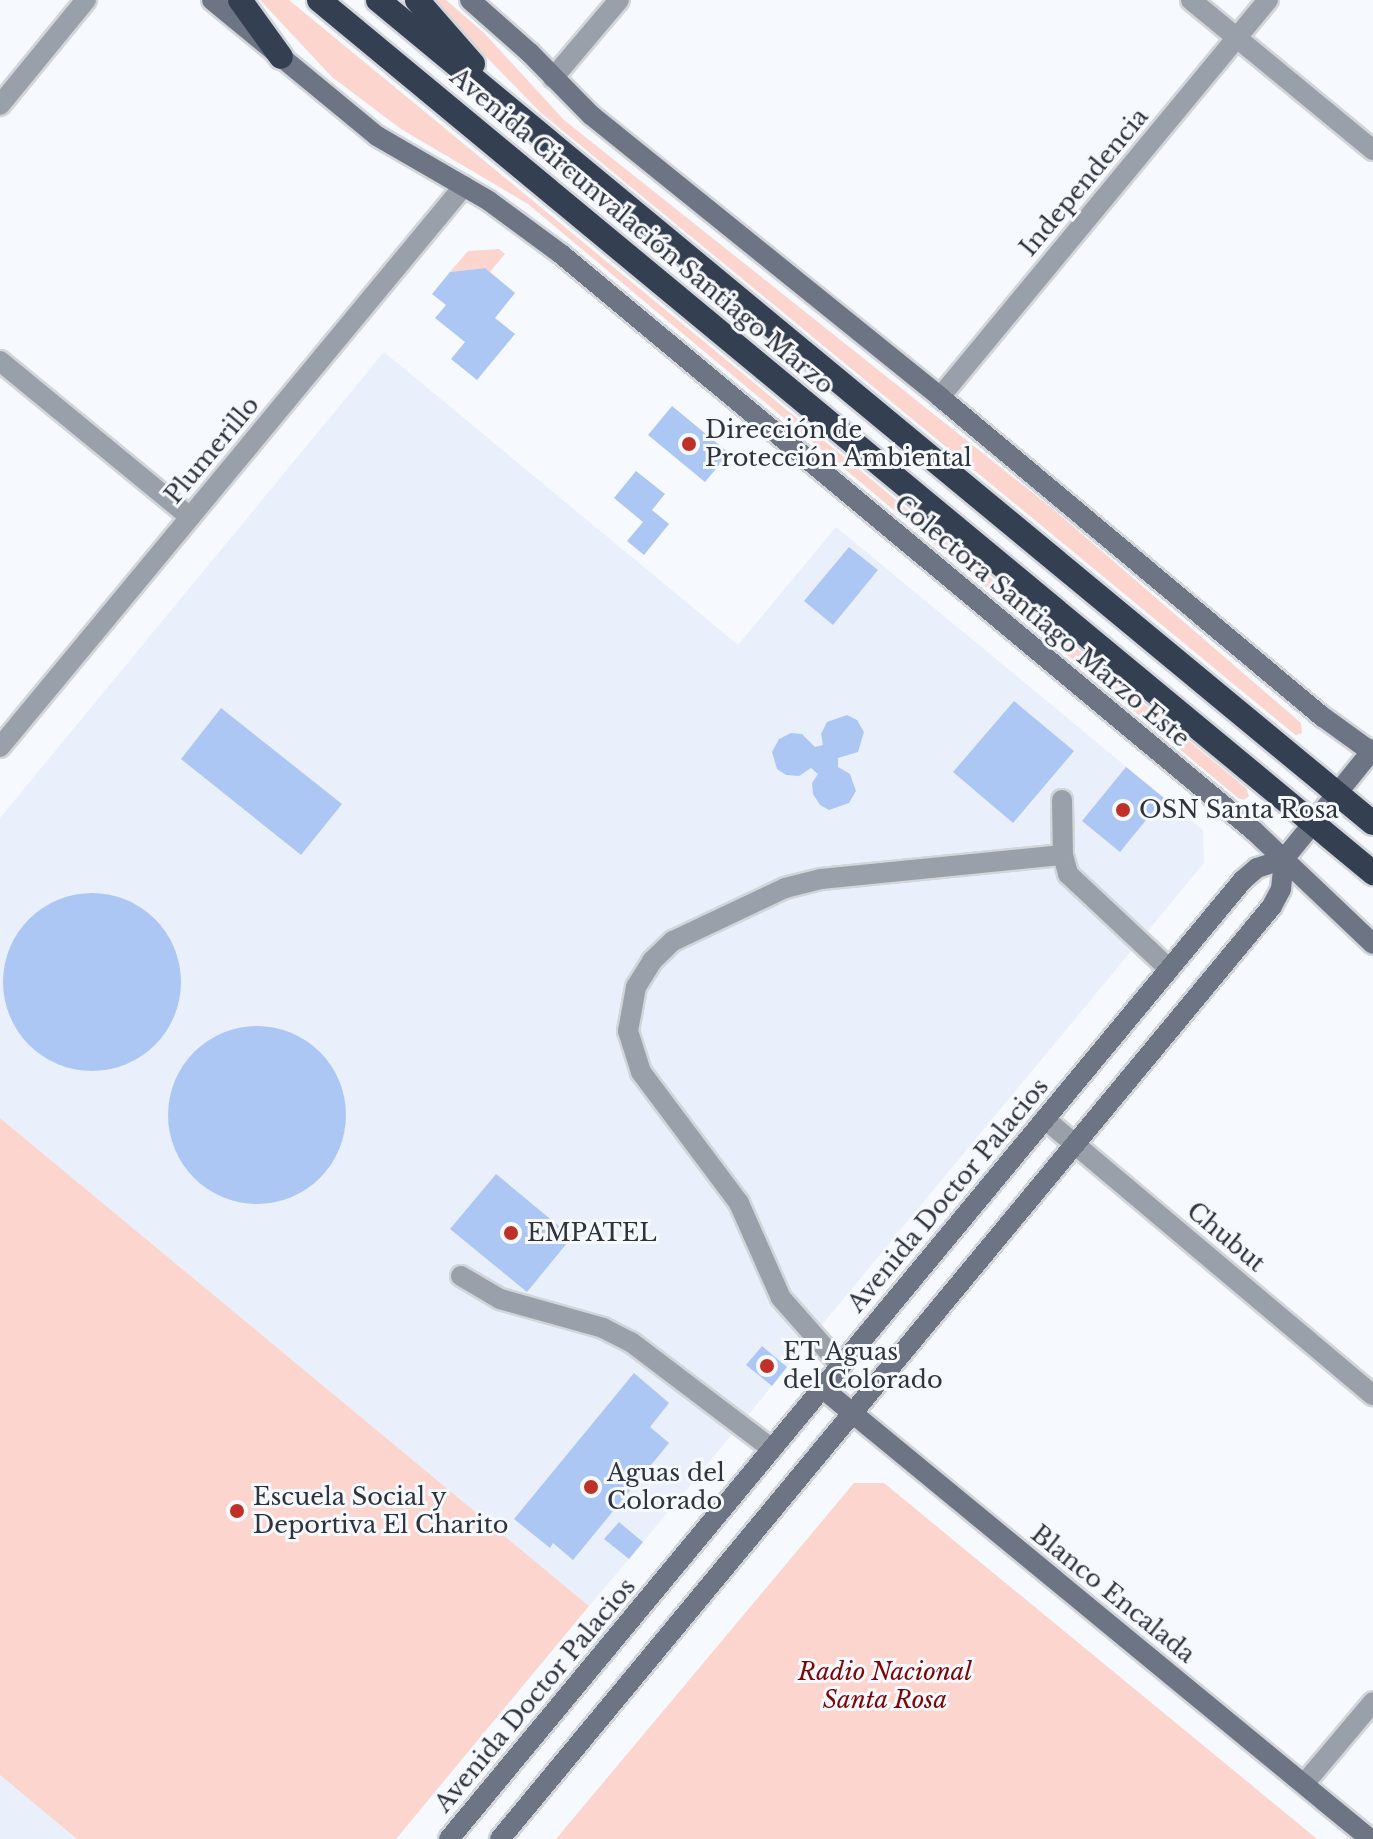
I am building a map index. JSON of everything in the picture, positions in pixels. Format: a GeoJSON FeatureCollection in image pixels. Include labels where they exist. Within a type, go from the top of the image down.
{"type":"FeatureCollection","features":[{"type":"Feature","properties":{"kind":"highway"},"geometry":{"type":"LineString","coordinates":[[240,0],[281,57]]}},
{"type":"Feature","properties":{"kind":"highway","name":"Avenida Circunvalación Santiago Marzo"},"geometry":{"type":"LineString","coordinates":[[319,0],[1373,873]]}},
{"type":"Feature","properties":{"kind":"highway","name":"Avenida Circunvalación Santiago Marzo"},"geometry":{"type":"LineString","coordinates":[[378,0],[1373,823]]}},
{"type":"Feature","properties":{"kind":"highway"},"geometry":{"type":"LineString","coordinates":[[417,0],[519,117]]}},
{"type":"Feature","properties":{"kind":"street"},"geometry":{"type":"LineString","coordinates":[[0,105],[86,0]]}},
{"type":"Feature","properties":{"kind":"street","name":"Colectora Santiago Marzo Este"},"geometry":{"type":"LineString","coordinates":[[212,0],[377,136],[464,186],[561,254],[1284,859],[1373,944]]}},
{"type":"Feature","properties":{"kind":"street"},"geometry":{"type":"LineString","coordinates":[[470,0],[599,122],[940,397],[1323,717],[1372,751]]}},
{"type":"Feature","properties":{"kind":"street"},"geometry":{"type":"LineString","coordinates":[[553,78],[619,0]]}},
{"type":"Feature","properties":{"kind":"street"},"geometry":{"type":"LineString","coordinates":[[1191,0],[1373,150]]}},
{"type":"Feature","properties":{"kind":"street","name":"Independencia"},"geometry":{"type":"LineString","coordinates":[[940,397],[1268,0]]}},
{"type":"Feature","properties":{"kind":"street","name":"Plumerillo"},"geometry":{"type":"LineString","coordinates":[[0,747],[464,186]]}},
{"type":"Feature","properties":{"kind":"street"},"geometry":{"type":"LineString","coordinates":[[0,361],[190,517]]}},
{"type":"Feature","properties":{"kind":"street","name":"Avenida Doctor Palacios"},"geometry":{"type":"LineString","coordinates":[[449,1839],[1247,876],[1284,859],[1372,751]]}},
{"type":"Feature","properties":{"kind":"street"},"geometry":{"type":"LineString","coordinates":[[1062,800],[1063,855],[1073,881],[1169,969]]}},
{"type":"Feature","properties":{"kind":"street"},"geometry":{"type":"LineString","coordinates":[[841,1366],[781,1298],[768,1276],[746,1215],[641,1072],[628,1031],[636,987],[652,961],[673,941],[785,888],[821,879],[1063,855]]}},
{"type":"Feature","properties":{"kind":"street","name":"Avenida Doctor Palacios"},"geometry":{"type":"LineString","coordinates":[[500,1839],[1272,906],[1281,889],[1284,859]]}},
{"type":"Feature","properties":{"kind":"street","name":"Chubut"},"geometry":{"type":"LineString","coordinates":[[1045,1119],[1373,1395]]}},
{"type":"Feature","properties":{"kind":"street"},"geometry":{"type":"LineString","coordinates":[[461,1276],[500,1299],[603,1328],[631,1342],[772,1449]]}},
{"type":"Feature","properties":{"kind":"street","name":"Blanco Encalada"},"geometry":{"type":"LineString","coordinates":[[822,1388],[1370,1839]]}},
{"type":"Feature","properties":{"kind":"street"},"geometry":{"type":"LineString","coordinates":[[1304,1784],[1373,1702]]}},
{"type":"Feature","properties":{"kind":"shaded area"},"geometry":{"type":"Polygon","coordinates":[[[384,352],[738,645],[836,527],[1203,830],[1204,863],[787,1367],[762,1347],[772,1386],[643,1542],[619,1522],[605,1538],[629,1559],[589,1606],[0,1118],[0,818],[384,352]]]}},
{"type":"Feature","properties":{"kind":"shaded area"},"geometry":{"type":"Polygon","coordinates":[[[0,1775],[57,1822],[77,1839],[0,1839],[0,1775]]]}},
{"type":"Feature","properties":{"kind":"green space"},"geometry":{"type":"Polygon","coordinates":[[[260,0],[289,0],[1246,788],[1249,796],[1244,800],[1238,798],[528,204],[401,129],[332,77],[260,0]]]}},
{"type":"Feature","properties":{"kind":"green space"},"geometry":{"type":"Polygon","coordinates":[[[431,0],[446,0],[484,33],[564,120],[1053,509],[1301,723],[1302,733],[1296,735],[1287,728],[540,112],[431,0]]]}},
{"type":"Feature","properties":{"kind":"green space"},"geometry":{"type":"Polygon","coordinates":[[[499,249],[505,254],[490,272],[485,268],[450,272],[468,251],[499,249]]]}},
{"type":"Feature","properties":{"kind":"green space","name":"Escuela Social y Deportiva El Charito"},"geometry":{"type":"Polygon","coordinates":[[[0,1118],[589,1606],[396,1839],[77,1839],[0,1775],[0,1118]]]}},
{"type":"Feature","properties":{"kind":"green space","name":"Radio Nacional Santa Rosa"},"geometry":{"type":"Polygon","coordinates":[[[854,1483],[884,1483],[1317,1839],[556,1839],[854,1483]]]}},
{"type":"Feature","properties":{"kind":"building"},"geometry":{"type":"Polygon","coordinates":[[[485,268],[515,293],[495,318],[515,334],[477,380],[451,359],[465,342],[435,318],[446,305],[432,294],[450,272],[485,268]]]}},
{"type":"Feature","properties":{"kind":"building","name":"Dirección de Protección Ambiental"},"geometry":{"type":"Polygon","coordinates":[[[672,406],[729,453],[705,482],[648,435],[672,406]]]}},
{"type":"Feature","properties":{"kind":"building"},"geometry":{"type":"Polygon","coordinates":[[[636,471],[665,494],[652,510],[669,524],[644,555],[627,541],[643,522],[614,498],[636,471]]]}},
{"type":"Feature","properties":{"kind":"building"},"geometry":{"type":"Polygon","coordinates":[[[849,547],[878,570],[833,625],[804,601],[849,547]]]}},
{"type":"Feature","properties":{"kind":"building"},"geometry":{"type":"Polygon","coordinates":[[[1014,701],[1074,751],[1013,823],[953,772],[1014,701]]]}},
{"type":"Feature","properties":{"kind":"building"},"geometry":{"type":"Polygon","coordinates":[[[221,708],[342,804],[301,855],[181,759],[221,708]]]}},
{"type":"Feature","properties":{"kind":"building"},"geometry":{"type":"Polygon","coordinates":[[[847,715],[857,720],[864,732],[858,752],[838,758],[838,767],[850,774],[856,791],[849,803],[829,810],[820,805],[813,794],[812,783],[818,774],[811,768],[799,776],[786,775],[777,769],[772,752],[779,739],[791,733],[802,734],[815,747],[823,745],[821,734],[827,722],[847,715]]]}},
{"type":"Feature","properties":{"kind":"building","name":"OSN Santa Rosa"},"geometry":{"type":"Polygon","coordinates":[[[1126,767],[1164,798],[1120,852],[1082,821],[1126,767]]]}},
{"type":"Feature","properties":{"kind":"building"},"geometry":{"type":"Polygon","coordinates":[[[92,893],[126,900],[155,919],[174,948],[181,982],[174,1016],[155,1045],[126,1064],[92,1071],[58,1064],[29,1045],[10,1016],[3,982],[10,948],[29,919],[58,900],[92,893]]]}},
{"type":"Feature","properties":{"kind":"building"},"geometry":{"type":"Polygon","coordinates":[[[257,1026],[274,1027],[291,1033],[320,1052],[339,1081],[345,1098],[345,1132],[339,1149],[320,1178],[291,1197],[274,1203],[257,1204],[240,1203],[223,1197],[194,1178],[175,1149],[169,1132],[168,1115],[169,1098],[175,1081],[194,1052],[223,1033],[240,1027],[257,1026]]]}},
{"type":"Feature","properties":{"kind":"building","name":"EMPATEL"},"geometry":{"type":"Polygon","coordinates":[[[496,1174],[572,1237],[527,1292],[450,1229],[496,1174]]]}},
{"type":"Feature","properties":{"kind":"building","name":"ET Aguas del Colorado"},"geometry":{"type":"Polygon","coordinates":[[[762,1346],[787,1367],[772,1386],[746,1365],[762,1346]]]}},
{"type":"Feature","properties":{"kind":"building","name":"Aguas del Colorado"},"geometry":{"type":"Polygon","coordinates":[[[634,1373],[669,1403],[650,1427],[669,1443],[573,1560],[553,1543],[550,1548],[514,1519],[634,1373]]]}},
{"type":"Feature","properties":{"kind":"building"},"geometry":{"type":"Polygon","coordinates":[[[619,1522],[643,1542],[629,1559],[604,1539],[619,1522]]]}},
{"type":"Feature","properties":{"kind":"place","name":"Dirección de Protección Ambiental"},"geometry":{"type":"Point","coordinates":[689,444]}},
{"type":"Feature","properties":{"kind":"place","name":"OSN Santa Rosa"},"geometry":{"type":"Point","coordinates":[1123,810]}},
{"type":"Feature","properties":{"kind":"place","name":"EMPATEL"},"geometry":{"type":"Point","coordinates":[511,1233]}},
{"type":"Feature","properties":{"kind":"place","name":"ET Aguas del Colorado"},"geometry":{"type":"Point","coordinates":[767,1366]}},
{"type":"Feature","properties":{"kind":"place","name":"Aguas del Colorado"},"geometry":{"type":"Point","coordinates":[591,1487]}},
{"type":"Feature","properties":{"kind":"place","name":"Escuela Social y Deportiva El Charito"},"geometry":{"type":"Point","coordinates":[237,1511]}}]}
